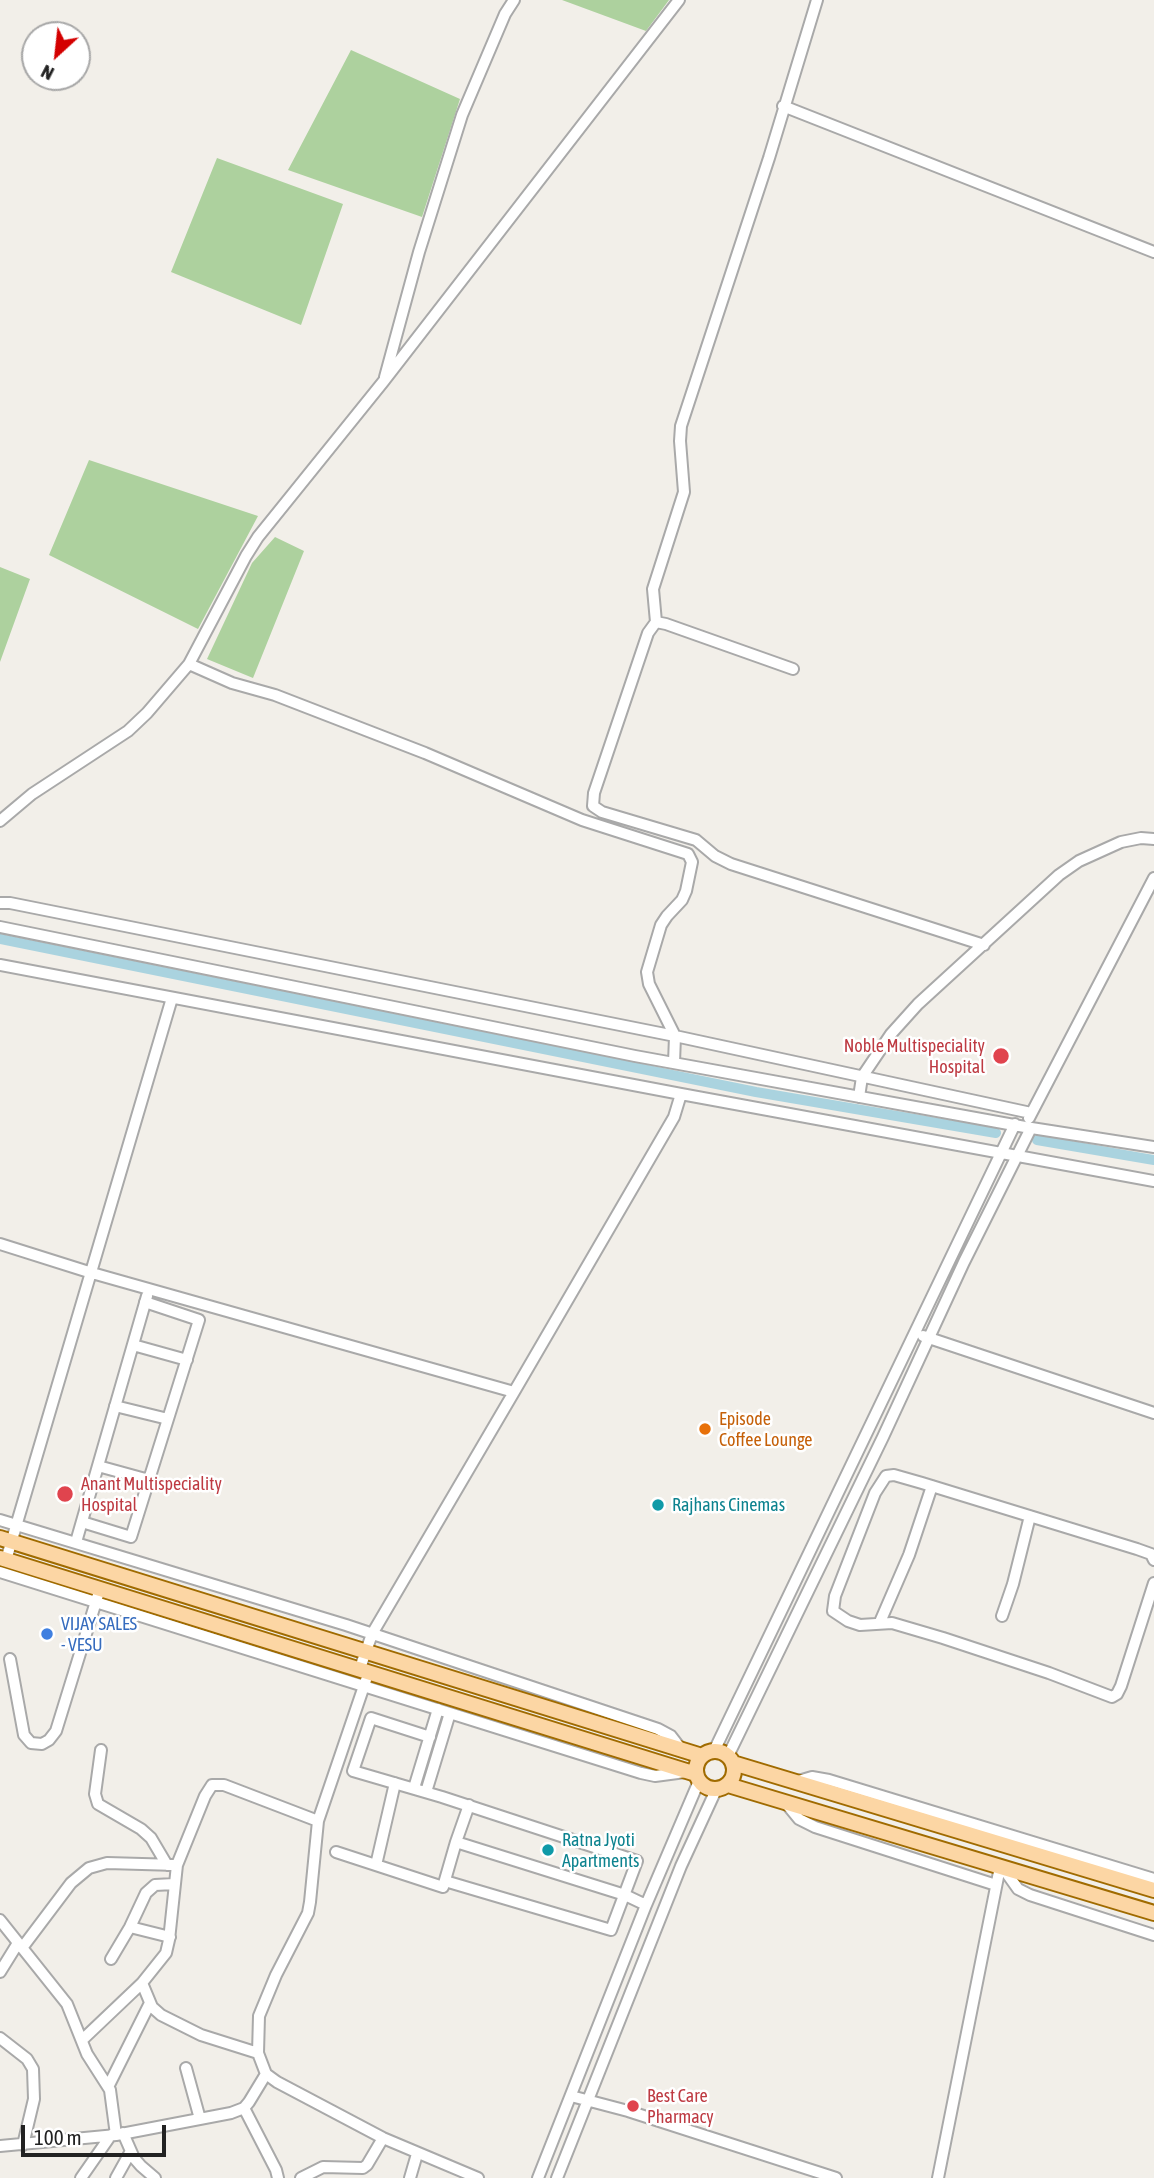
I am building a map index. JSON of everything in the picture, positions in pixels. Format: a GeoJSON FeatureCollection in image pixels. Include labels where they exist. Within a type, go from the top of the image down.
{"type":"FeatureCollection","features":[{"type":"Feature","properties":{"kind":"main road"},"geometry":{"type":"LineString","coordinates":[[5,1540],[681,1749],[719,1757],[1154,1889]]}},
{"type":"Feature","properties":{"kind":"main road"},"geometry":{"type":"LineString","coordinates":[[2,1563],[364,1677],[695,1775],[704,1786],[785,1802],[1154,1913]]}},
{"type":"Feature","properties":{"kind":"main road"},"geometry":{"type":"LineString","coordinates":[[695,1775],[698,1761],[719,1757]]}},
{"type":"Feature","properties":{"kind":"main road"},"geometry":{"type":"LineString","coordinates":[[719,1757],[734,1775],[722,1788]]}},
{"type":"Feature","properties":{"kind":"street"},"geometry":{"type":"LineString","coordinates":[[383,382],[419,252],[462,115],[513,0]]}},
{"type":"Feature","properties":{"kind":"street"},"geometry":{"type":"LineString","coordinates":[[0,821],[32,794],[128,731],[188,664],[252,546],[383,382],[679,0]]}},
{"type":"Feature","properties":{"kind":"street"},"geometry":{"type":"LineString","coordinates":[[817,0],[769,158],[681,426],[684,492],[653,589],[656,622],[648,633],[592,799],[596,809],[696,840],[715,856],[731,864],[984,945]]}},
{"type":"Feature","properties":{"kind":"street"},"geometry":{"type":"LineString","coordinates":[[783,106],[1154,252]]}},
{"type":"Feature","properties":{"kind":"street"},"geometry":{"type":"LineString","coordinates":[[656,622],[793,670]]}},
{"type":"Feature","properties":{"kind":"street"},"geometry":{"type":"LineString","coordinates":[[188,664],[232,683],[275,695],[425,753],[582,820],[688,854],[692,862],[686,891],[682,900],[661,925],[648,972],[649,984],[675,1036],[674,1063]]}},
{"type":"Feature","properties":{"kind":"street"},"geometry":{"type":"LineString","coordinates":[[859,1097],[862,1077],[884,1042],[913,1010],[1059,875],[1079,861],[1132,839],[1154,839]]}},
{"type":"Feature","properties":{"kind":"street"},"geometry":{"type":"LineString","coordinates":[[719,1757],[913,1333],[1002,1152],[1031,1113],[1154,878]]}},
{"type":"Feature","properties":{"kind":"street"},"geometry":{"type":"LineString","coordinates":[[0,903],[675,1036],[1031,1113]]}},
{"type":"Feature","properties":{"kind":"street"},"geometry":{"type":"LineString","coordinates":[[0,927],[674,1063],[1154,1147]]}},
{"type":"Feature","properties":{"kind":"street"},"geometry":{"type":"LineString","coordinates":[[0,965],[1154,1181]]}},
{"type":"Feature","properties":{"kind":"street"},"geometry":{"type":"LineString","coordinates":[[2,1563],[5,1540],[16,1525],[172,998]]}},
{"type":"Feature","properties":{"kind":"street"},"geometry":{"type":"LineString","coordinates":[[478,2178],[383,2138],[266,2074],[258,2053],[261,2008],[304,1923],[310,1902],[318,1821],[364,1677],[366,1651],[372,1634],[674,1117],[681,1094]]}},
{"type":"Feature","properties":{"kind":"street"},"geometry":{"type":"LineString","coordinates":[[719,1757],[841,1524],[1017,1155],[1023,1126]]}},
{"type":"Feature","properties":{"kind":"street"},"geometry":{"type":"LineString","coordinates":[[0,1244],[92,1273],[514,1392]]}},
{"type":"Feature","properties":{"kind":"street"},"geometry":{"type":"LineString","coordinates":[[76,1542],[149,1289]]}},
{"type":"Feature","properties":{"kind":"street"},"geometry":{"type":"LineString","coordinates":[[82,1522],[131,1536],[199,1320],[145,1302]]}},
{"type":"Feature","properties":{"kind":"street"},"geometry":{"type":"LineString","coordinates":[[913,1333],[1154,1413]]}},
{"type":"Feature","properties":{"kind":"street"},"geometry":{"type":"LineString","coordinates":[[133,1345],[187,1360]]}},
{"type":"Feature","properties":{"kind":"street"},"geometry":{"type":"LineString","coordinates":[[115,1406],[168,1419]]}},
{"type":"Feature","properties":{"kind":"street"},"geometry":{"type":"LineString","coordinates":[[98,1465],[149,1480]]}},
{"type":"Feature","properties":{"kind":"street"},"geometry":{"type":"LineString","coordinates":[[1154,1560],[1152,1554],[1137,1549],[932,1486],[894,1475],[886,1476],[875,1493],[835,1596],[833,1611],[860,1625],[892,1623],[943,1637],[1112,1697],[1121,1686],[1154,1583]]}},
{"type":"Feature","properties":{"kind":"street"},"geometry":{"type":"LineString","coordinates":[[880,1622],[909,1555],[932,1486]]}},
{"type":"Feature","properties":{"kind":"street"},"geometry":{"type":"LineString","coordinates":[[1002,1616],[1030,1516]]}},
{"type":"Feature","properties":{"kind":"street"},"geometry":{"type":"LineString","coordinates":[[0,1520],[372,1634],[658,1729],[671,1737],[681,1749]]}},
{"type":"Feature","properties":{"kind":"street"},"geometry":{"type":"LineString","coordinates":[[841,1524],[861,1531]]}},
{"type":"Feature","properties":{"kind":"street"},"geometry":{"type":"LineString","coordinates":[[832,1541],[854,1551]]}},
{"type":"Feature","properties":{"kind":"street"},"geometry":{"type":"LineString","coordinates":[[9,1659],[24,1735],[31,1743],[42,1744],[56,1731],[98,1595]]}},
{"type":"Feature","properties":{"kind":"street"},"geometry":{"type":"LineString","coordinates":[[364,1677],[438,1709],[641,1773],[655,1776],[695,1775],[538,2178]]}},
{"type":"Feature","properties":{"kind":"street"},"geometry":{"type":"LineString","coordinates":[[414,1788],[438,1709]]}},
{"type":"Feature","properties":{"kind":"street"},"geometry":{"type":"LineString","coordinates":[[426,1792],[450,1713]]}},
{"type":"Feature","properties":{"kind":"street"},"geometry":{"type":"LineString","coordinates":[[430,1737],[371,1718],[354,1770],[637,1861],[611,1930],[445,1881]]}},
{"type":"Feature","properties":{"kind":"street"},"geometry":{"type":"LineString","coordinates":[[101,1750],[96,1788],[98,1804],[141,1829],[172,1865]]}},
{"type":"Feature","properties":{"kind":"street"},"geometry":{"type":"LineString","coordinates":[[795,1782],[812,1777],[830,1780],[1154,1879]]}},
{"type":"Feature","properties":{"kind":"street"},"geometry":{"type":"LineString","coordinates":[[376,1865],[395,1783]]}},
{"type":"Feature","properties":{"kind":"street"},"geometry":{"type":"LineString","coordinates":[[82,2040],[142,1983],[166,1953],[170,1937],[174,1884],[172,1865],[212,1785],[224,1785],[318,1821]]}},
{"type":"Feature","properties":{"kind":"street"},"geometry":{"type":"LineString","coordinates":[[557,2178],[681,1866],[722,1788]]}},
{"type":"Feature","properties":{"kind":"street"},"geometry":{"type":"LineString","coordinates":[[785,1802],[800,1819],[815,1827],[996,1885]]}},
{"type":"Feature","properties":{"kind":"street"},"geometry":{"type":"LineString","coordinates":[[336,1852],[443,1887],[469,1805]]}},
{"type":"Feature","properties":{"kind":"street"},"geometry":{"type":"LineString","coordinates":[[456,1842],[625,1895],[646,1905]]}},
{"type":"Feature","properties":{"kind":"street"},"geometry":{"type":"LineString","coordinates":[[0,1972],[71,1883],[89,1868],[107,1863],[172,1865]]}},
{"type":"Feature","properties":{"kind":"street"},"geometry":{"type":"LineString","coordinates":[[938,2178],[1001,1868]]}},
{"type":"Feature","properties":{"kind":"street"},"geometry":{"type":"LineString","coordinates":[[1001,1868],[1022,1892],[1154,1935]]}},
{"type":"Feature","properties":{"kind":"street"},"geometry":{"type":"LineString","coordinates":[[111,1959],[150,1887],[174,1884]]}},
{"type":"Feature","properties":{"kind":"street"},"geometry":{"type":"LineString","coordinates":[[0,1920],[64,1998],[91,2060],[108,2085],[117,2134],[141,2166],[155,2178]]}},
{"type":"Feature","properties":{"kind":"street"},"geometry":{"type":"LineString","coordinates":[[130,1927],[170,1937]]}},
{"type":"Feature","properties":{"kind":"street"},"geometry":{"type":"LineString","coordinates":[[142,1983],[156,2012],[211,2039],[258,2053]]}},
{"type":"Feature","properties":{"kind":"street"},"geometry":{"type":"LineString","coordinates":[[108,2085],[150,2003]]}},
{"type":"Feature","properties":{"kind":"street"},"geometry":{"type":"LineString","coordinates":[[0,2038],[27,2059],[33,2069],[34,2099],[23,2145]]}},
{"type":"Feature","properties":{"kind":"street"},"geometry":{"type":"LineString","coordinates":[[186,2068],[201,2119]]}},
{"type":"Feature","properties":{"kind":"street"},"geometry":{"type":"LineString","coordinates":[[0,2146],[117,2134],[231,2113],[244,2108],[266,2074]]}},
{"type":"Feature","properties":{"kind":"street"},"geometry":{"type":"LineString","coordinates":[[571,2096],[628,2111],[836,2178]]}},
{"type":"Feature","properties":{"kind":"street"},"geometry":{"type":"LineString","coordinates":[[244,2108],[278,2178]]}},
{"type":"Feature","properties":{"kind":"street"},"geometry":{"type":"LineString","coordinates":[[82,2178],[117,2134]]}},
{"type":"Feature","properties":{"kind":"street"},"geometry":{"type":"LineString","coordinates":[[301,2178],[323,2167],[363,2168],[383,2138]]}},
{"type":"Feature","properties":{"kind":"street"},"geometry":{"type":"LineString","coordinates":[[116,2178],[131,2151]]}},
{"type":"Feature","properties":{"kind":"street"},"geometry":{"type":"LineString","coordinates":[[410,2178],[417,2154]]}},
{"type":"Feature","properties":{"kind":"green space"},"geometry":{"type":"Polygon","coordinates":[[[562,0],[669,0],[646,31],[562,0]]]}},
{"type":"Feature","properties":{"kind":"green space"},"geometry":{"type":"Polygon","coordinates":[[[351,50],[460,99],[422,217],[288,170],[351,50]]]}},
{"type":"Feature","properties":{"kind":"green space"},"geometry":{"type":"Polygon","coordinates":[[[217,158],[343,204],[301,325],[171,272],[217,158]]]}},
{"type":"Feature","properties":{"kind":"green space"},"geometry":{"type":"Polygon","coordinates":[[[89,460],[258,516],[198,629],[49,555],[89,460]]]}},
{"type":"Feature","properties":{"kind":"green space"},"geometry":{"type":"Polygon","coordinates":[[[275,537],[304,551],[253,678],[207,659],[252,563],[275,537]]]}},
{"type":"Feature","properties":{"kind":"green space"},"geometry":{"type":"Polygon","coordinates":[[[0,567],[30,579],[0,662],[0,567]]]}},
{"type":"Feature","properties":{"kind":"waterway"},"geometry":{"type":"LineString","coordinates":[[0,939],[756,1092],[996,1133]]}},
{"type":"Feature","properties":{"kind":"waterway"},"geometry":{"type":"LineString","coordinates":[[1037,1140],[1154,1160]]}},
{"type":"Feature","properties":{"kind":"place","name":"Noble Multispeciality Hospital"},"geometry":{"type":"Point","coordinates":[1001,1056]}},
{"type":"Feature","properties":{"kind":"place","name":"Episode Coffee Lounge"},"geometry":{"type":"Point","coordinates":[705,1429]}},
{"type":"Feature","properties":{"kind":"place","name":"Anant Multispeciality Hospital"},"geometry":{"type":"Point","coordinates":[65,1494]}},
{"type":"Feature","properties":{"kind":"place","name":"Rajhans Cinemas"},"geometry":{"type":"Point","coordinates":[658,1505]}},
{"type":"Feature","properties":{"kind":"place","name":"VIJAY SALES - VESU"},"geometry":{"type":"Point","coordinates":[47,1634]}},
{"type":"Feature","properties":{"kind":"place","name":"Ratna Jyoti Apartments"},"geometry":{"type":"Point","coordinates":[548,1850]}},
{"type":"Feature","properties":{"kind":"place","name":"Best Care Pharmacy"},"geometry":{"type":"Point","coordinates":[633,2106]}}]}
